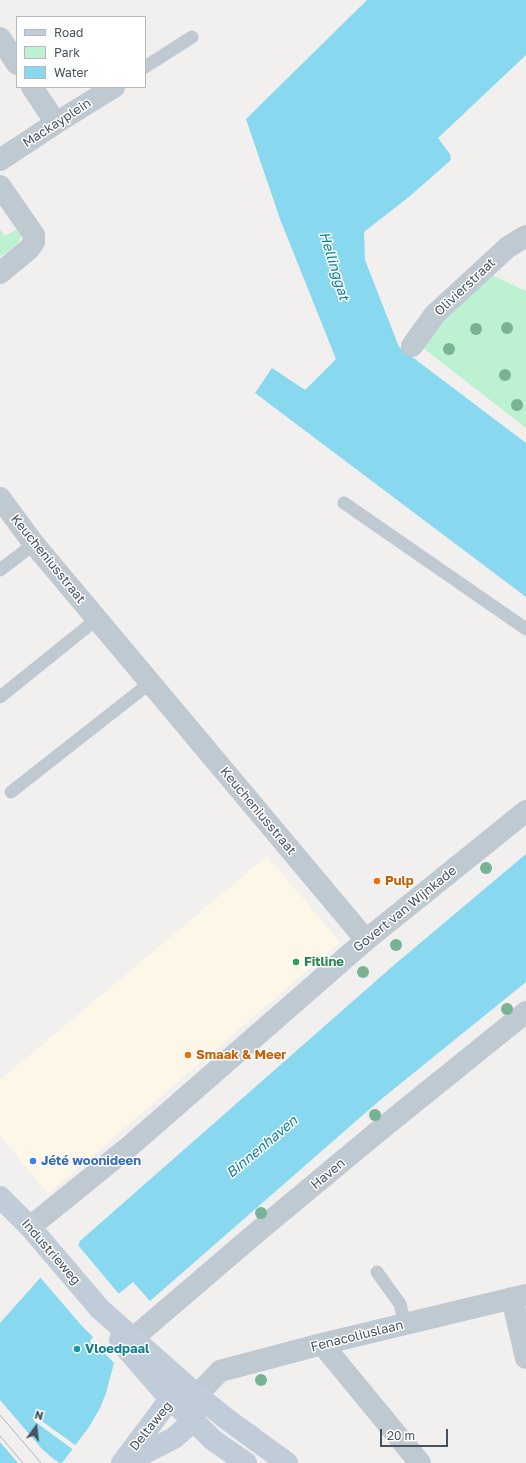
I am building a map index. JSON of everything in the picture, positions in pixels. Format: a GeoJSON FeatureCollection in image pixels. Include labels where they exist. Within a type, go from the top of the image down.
{"type":"FeatureCollection","features":[{"type":"Feature","properties":{"kind":"main road","name":"Industrieweg"},"geometry":{"type":"LineString","coordinates":[[0,1197],[54,1254],[128,1342]]}},
{"type":"Feature","properties":{"kind":"main road"},"geometry":{"type":"LineString","coordinates":[[128,1342],[228,1420],[287,1463]]}},
{"type":"Feature","properties":{"kind":"main road"},"geometry":{"type":"LineString","coordinates":[[128,1342],[170,1399],[194,1420],[213,1440],[246,1463]]}},
{"type":"Feature","properties":{"kind":"main road"},"geometry":{"type":"LineString","coordinates":[[194,1420],[197,1395]]}},
{"type":"Feature","properties":{"kind":"main road","name":"Deltaweg"},"geometry":{"type":"LineString","coordinates":[[122,1463],[170,1399],[197,1395]]}},
{"type":"Feature","properties":{"kind":"main road","name":"Deltaweg"},"geometry":{"type":"LineString","coordinates":[[125,1463],[174,1438],[194,1420]]}},
{"type":"Feature","properties":{"kind":"street"},"geometry":{"type":"LineString","coordinates":[[0,38],[16,62]]}},
{"type":"Feature","properties":{"kind":"street"},"geometry":{"type":"LineString","coordinates":[[33,88],[56,122]]}},
{"type":"Feature","properties":{"kind":"street","name":"Mackayplein"},"geometry":{"type":"LineString","coordinates":[[0,160],[56,122],[112,88]]}},
{"type":"Feature","properties":{"kind":"street"},"geometry":{"type":"LineString","coordinates":[[0,186],[34,235],[34,242],[29,249],[0,273]]}},
{"type":"Feature","properties":{"kind":"street","name":"Olivierstraat"},"geometry":{"type":"LineString","coordinates":[[412,346],[435,314],[508,247],[526,236]]}},
{"type":"Feature","properties":{"kind":"street","name":"Keucheniusstraat"},"geometry":{"type":"LineString","coordinates":[[0,498],[34,544],[366,940]]}},
{"type":"Feature","properties":{"kind":"street","name":"Govert van Wijnkade"},"geometry":{"type":"LineString","coordinates":[[30,1227],[130,1146],[366,940],[526,811]]}},
{"type":"Feature","properties":{"kind":"street","name":"Haven"},"geometry":{"type":"LineString","coordinates":[[128,1342],[375,1134],[526,1012]]}},
{"type":"Feature","properties":{"kind":"street"},"geometry":{"type":"LineString","coordinates":[[519,1296],[526,1358]]}},
{"type":"Feature","properties":{"kind":"street","name":"Fenacoliuslaan"},"geometry":{"type":"LineString","coordinates":[[197,1395],[220,1372],[322,1344],[519,1296]]}},
{"type":"Feature","properties":{"kind":"street"},"geometry":{"type":"LineString","coordinates":[[322,1344],[420,1463]]}},
{"type":"Feature","properties":{"kind":"lane"},"geometry":{"type":"LineString","coordinates":[[146,66],[192,37]]}},
{"type":"Feature","properties":{"kind":"lane"},"geometry":{"type":"LineString","coordinates":[[344,503],[526,629]]}},
{"type":"Feature","properties":{"kind":"lane"},"geometry":{"type":"LineString","coordinates":[[0,570],[34,544]]}},
{"type":"Feature","properties":{"kind":"lane"},"geometry":{"type":"LineString","coordinates":[[0,697],[97,619]]}},
{"type":"Feature","properties":{"kind":"lane"},"geometry":{"type":"LineString","coordinates":[[10,792],[150,683]]}},
{"type":"Feature","properties":{"kind":"lane"},"geometry":{"type":"LineString","coordinates":[[377,1272],[400,1304],[406,1324]]}},
{"type":"Feature","properties":{"kind":"shaded area"},"geometry":{"type":"Polygon","coordinates":[[[267,856],[340,942],[48,1194],[0,1135],[0,1080],[267,856]]]}},
{"type":"Feature","properties":{"kind":"green space"},"geometry":{"type":"Polygon","coordinates":[[[20,228],[21,237],[17,245],[0,257],[0,229],[4,236],[20,228]]]}},
{"type":"Feature","properties":{"kind":"green space"},"geometry":{"type":"Polygon","coordinates":[[[490,274],[526,291],[526,428],[422,347],[424,334],[490,274]]]}},
{"type":"Feature","properties":{"kind":"water","name":"Hellinggat"},"geometry":{"type":"Polygon","coordinates":[[[367,0],[526,0],[526,55],[438,138],[450,154],[451,160],[410,196],[364,232],[365,260],[399,347],[526,443],[526,597],[255,393],[272,368],[305,390],[336,359],[280,219],[246,119],[367,0]]]}},
{"type":"Feature","properties":{"kind":"water","name":"Binnenhaven"},"geometry":{"type":"Polygon","coordinates":[[[526,854],[526,982],[379,1101],[150,1301],[133,1282],[81,1325],[93,1337],[90,1341],[95,1348],[98,1346],[114,1363],[106,1393],[100,1408],[89,1427],[62,1463],[59,1463],[56,1460],[52,1463],[0,1463],[0,1323],[41,1277],[78,1246],[80,1241],[394,965],[526,854]]]}},
{"type":"Feature","properties":{"kind":"pier"},"geometry":{"type":"Polygon","coordinates":[[[77,1244],[119,1294],[81,1325],[39,1276],[77,1244]]]}},
{"type":"Feature","properties":{"kind":"pier"},"geometry":{"type":"Polygon","coordinates":[[[0,1400],[42,1449],[58,1463],[18,1463],[0,1442],[0,1400]]]}},
{"type":"Feature","properties":{"kind":"pier"},"geometry":{"type":"Polygon","coordinates":[[[36,1417],[78,1447],[75,1451],[34,1421],[36,1417]]]}},
{"type":"Feature","properties":{"kind":"tram line"},"geometry":{"type":"LineString","coordinates":[[0,1415],[41,1463]]}},
{"type":"Feature","properties":{"kind":"tram line"},"geometry":{"type":"LineString","coordinates":[[0,1436],[23,1463]]}},
{"type":"Feature","properties":{"kind":"place","name":"Pulp"},"geometry":{"type":"Point","coordinates":[377,881]}},
{"type":"Feature","properties":{"kind":"place","name":"Fitline"},"geometry":{"type":"Point","coordinates":[296,962]}},
{"type":"Feature","properties":{"kind":"place","name":"Smaak & Meer"},"geometry":{"type":"Point","coordinates":[188,1055]}},
{"type":"Feature","properties":{"kind":"place","name":"Jété woonideen"},"geometry":{"type":"Point","coordinates":[33,1161]}},
{"type":"Feature","properties":{"kind":"place","name":"Vloedpaal"},"geometry":{"type":"Point","coordinates":[77,1349]}}]}
